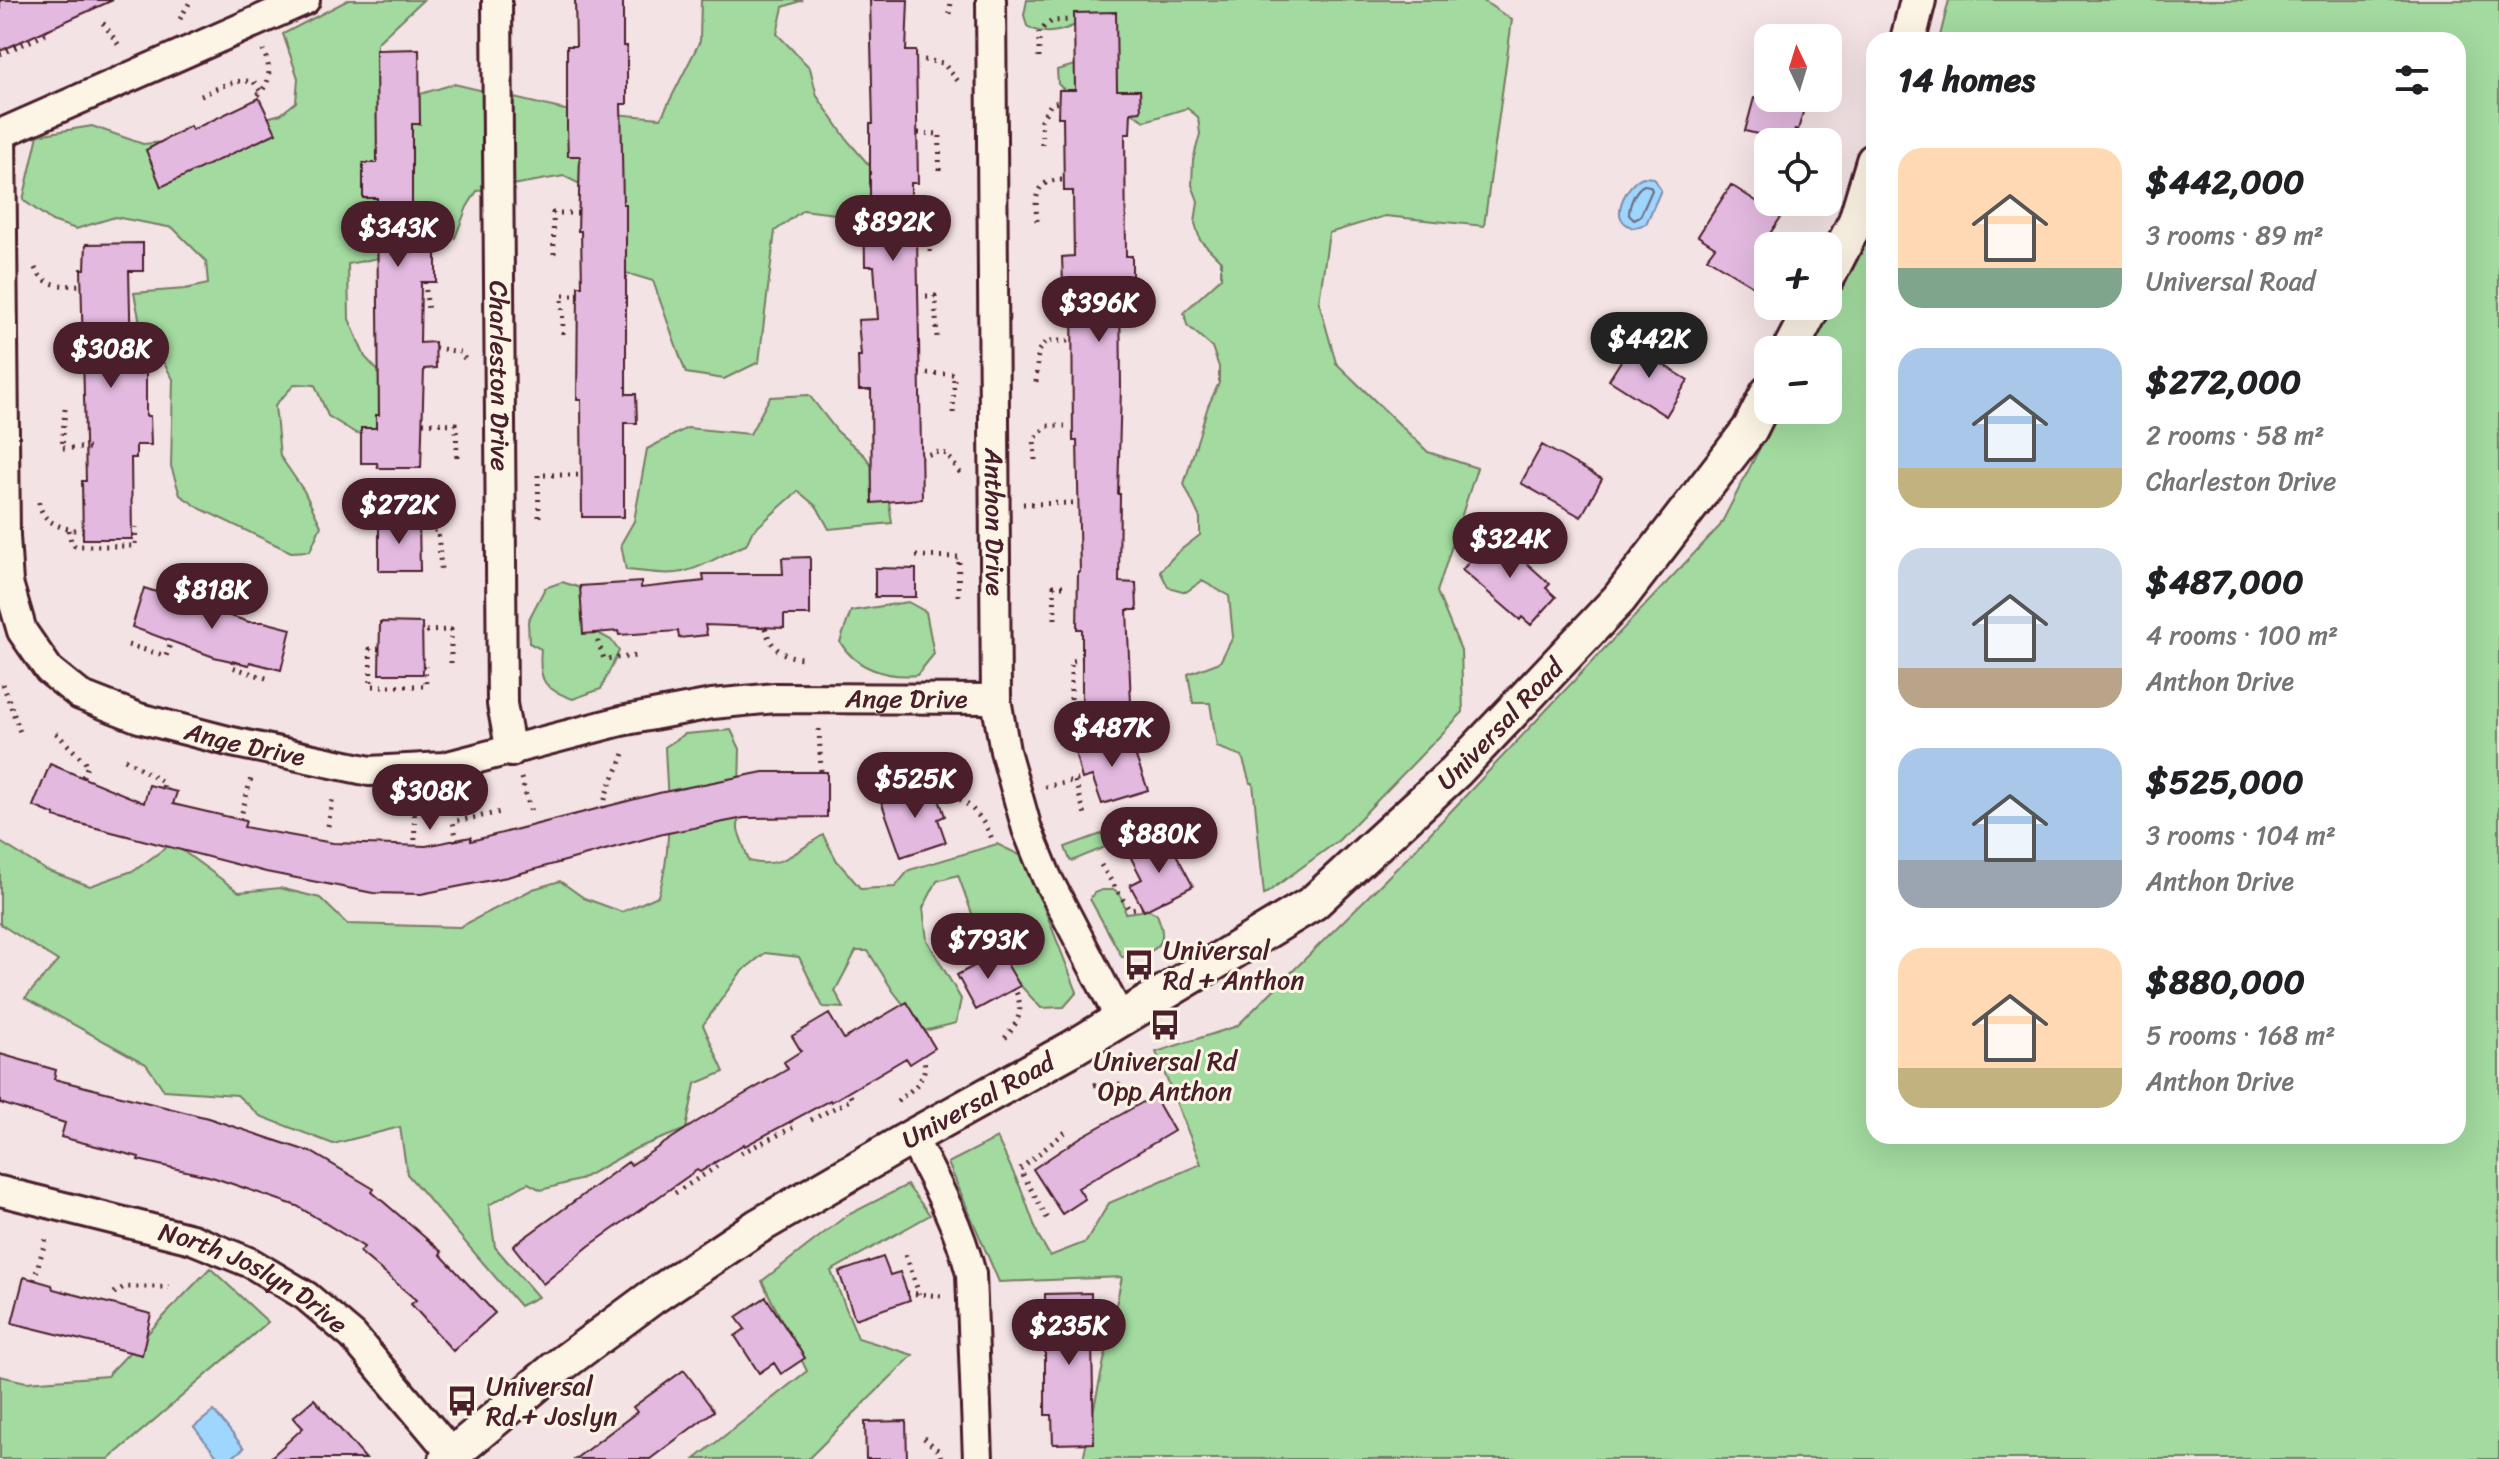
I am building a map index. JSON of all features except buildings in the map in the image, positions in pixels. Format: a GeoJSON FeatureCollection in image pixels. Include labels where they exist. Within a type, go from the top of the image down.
{"type":"FeatureCollection","features":[{"type":"Feature","properties":{"kind":"street"},"geometry":{"type":"LineString","coordinates":[[0,134],[305,0]]}},
{"type":"Feature","properties":{"kind":"street","name":"Charleston Drive"},"geometry":{"type":"LineString","coordinates":[[497,0],[502,704],[511,752]]}},
{"type":"Feature","properties":{"kind":"street","name":"Anthon Drive"},"geometry":{"type":"LineString","coordinates":[[991,0],[996,699],[1005,751],[1025,824],[1047,878],[1121,1020]]}},
{"type":"Feature","properties":{"kind":"street"},"geometry":{"type":"LineString","coordinates":[[1910,32],[1918,0]]}},
{"type":"Feature","properties":{"kind":"street","name":"Ange Drive"},"geometry":{"type":"LineString","coordinates":[[0,134],[8,583],[22,631],[49,670],[80,695],[139,718],[259,748],[376,772],[444,767],[621,721],[712,704],[776,698],[996,699]]}},
{"type":"Feature","properties":{"kind":"street"},"geometry":{"type":"LineString","coordinates":[[1842,248],[1856,221],[1866,188]]}},
{"type":"Feature","properties":{"kind":"street","name":"Universal Road"},"geometry":{"type":"LineString","coordinates":[[452,1457],[555,1369],[651,1298],[757,1227],[1121,1020],[1313,903],[1456,771],[1619,599],[1754,421]]}},
{"type":"Feature","properties":{"kind":"street"},"geometry":{"type":"LineString","coordinates":[[912,1137],[946,1201],[971,1274],[978,1459]]}},
{"type":"Feature","properties":{"kind":"street","name":"North Joslyn Drive"},"geometry":{"type":"LineString","coordinates":[[0,1191],[192,1239],[251,1263],[306,1296],[353,1336],[452,1457]]}},
{"type":"Feature","properties":{"kind":"path"},"geometry":{"type":"LineString","coordinates":[[950,14],[951,0]]}},
{"type":"Feature","properties":{"kind":"path"},"geometry":{"type":"LineString","coordinates":[[1039,58],[1039,31],[1052,21],[1071,20]]}},
{"type":"Feature","properties":{"kind":"path"},"geometry":{"type":"LineString","coordinates":[[201,96],[245,80],[254,82],[260,93],[269,82],[266,57],[250,24]]}},
{"type":"Feature","properties":{"kind":"path"},"geometry":{"type":"LineString","coordinates":[[0,54],[49,33],[47,28]]}},
{"type":"Feature","properties":{"kind":"path"},"geometry":{"type":"LineString","coordinates":[[924,60],[943,63],[961,86]]}},
{"type":"Feature","properties":{"kind":"path"},"geometry":{"type":"LineString","coordinates":[[1042,145],[1041,120],[1051,104],[1059,102]]}},
{"type":"Feature","properties":{"kind":"path"},"geometry":{"type":"LineString","coordinates":[[918,133],[940,134],[939,172]]}},
{"type":"Feature","properties":{"kind":"path"},"geometry":{"type":"LineString","coordinates":[[1037,221],[1036,198],[1041,186],[1051,180],[1064,180]]}},
{"type":"Feature","properties":{"kind":"path"},"geometry":{"type":"LineString","coordinates":[[554,254],[553,213],[578,213]]}},
{"type":"Feature","properties":{"kind":"path"},"geometry":{"type":"LineString","coordinates":[[911,213],[931,214],[930,253]]}},
{"type":"Feature","properties":{"kind":"path"},"geometry":{"type":"LineString","coordinates":[[32,259],[39,277],[46,283],[81,285]]}},
{"type":"Feature","properties":{"kind":"path"},"geometry":{"type":"LineString","coordinates":[[425,282],[428,312]]}},
{"type":"Feature","properties":{"kind":"path"},"geometry":{"type":"LineString","coordinates":[[1062,299],[1063,285]]}},
{"type":"Feature","properties":{"kind":"path"},"geometry":{"type":"LineString","coordinates":[[563,334],[562,295],[578,295]]}},
{"type":"Feature","properties":{"kind":"path"},"geometry":{"type":"LineString","coordinates":[[926,296],[935,296],[937,338]]}},
{"type":"Feature","properties":{"kind":"path"},"geometry":{"type":"LineString","coordinates":[[1036,382],[1038,351],[1046,341],[1074,341]]}},
{"type":"Feature","properties":{"kind":"path"},"geometry":{"type":"LineString","coordinates":[[435,348],[461,352],[467,359],[470,374]]}},
{"type":"Feature","properties":{"kind":"path"},"geometry":{"type":"LineString","coordinates":[[919,373],[954,374],[953,418]]}},
{"type":"Feature","properties":{"kind":"path"},"geometry":{"type":"LineString","coordinates":[[65,409],[62,448],[89,448]]}},
{"type":"Feature","properties":{"kind":"path"},"geometry":{"type":"LineString","coordinates":[[423,423],[456,424],[457,459]]}},
{"type":"Feature","properties":{"kind":"path"},"geometry":{"type":"LineString","coordinates":[[1035,460],[1034,439],[1047,426],[1065,426]]}},
{"type":"Feature","properties":{"kind":"path"},"geometry":{"type":"LineString","coordinates":[[921,457],[935,452],[947,454],[961,473],[961,488]]}},
{"type":"Feature","properties":{"kind":"path"},"geometry":{"type":"LineString","coordinates":[[539,517],[538,475],[578,475]]}},
{"type":"Feature","properties":{"kind":"path"},"geometry":{"type":"LineString","coordinates":[[36,489],[40,510],[50,521],[69,530],[83,531]]}},
{"type":"Feature","properties":{"kind":"path"},"geometry":{"type":"LineString","coordinates":[[994,504],[1074,503]]}},
{"type":"Feature","properties":{"kind":"path"},"geometry":{"type":"LineString","coordinates":[[69,530],[75,546],[135,546],[136,527]]}},
{"type":"Feature","properties":{"kind":"path"},"geometry":{"type":"LineString","coordinates":[[434,530],[438,531],[441,570]]}},
{"type":"Feature","properties":{"kind":"path"},"geometry":{"type":"LineString","coordinates":[[916,556],[959,557],[958,597]]}},
{"type":"Feature","properties":{"kind":"path"},"geometry":{"type":"LineString","coordinates":[[1055,619],[1054,586],[1065,586]]}},
{"type":"Feature","properties":{"kind":"path"},"geometry":{"type":"LineString","coordinates":[[765,628],[773,646],[784,656],[803,658]]}},
{"type":"Feature","properties":{"kind":"path"},"geometry":{"type":"LineString","coordinates":[[426,631],[451,630],[451,665]]}},
{"type":"Feature","properties":{"kind":"path"},"geometry":{"type":"LineString","coordinates":[[595,633],[604,659],[637,656]]}},
{"type":"Feature","properties":{"kind":"path"},"geometry":{"type":"LineString","coordinates":[[128,645],[166,656],[171,643]]}},
{"type":"Feature","properties":{"kind":"path"},"geometry":{"type":"LineString","coordinates":[[379,649],[370,649],[371,686],[426,686],[425,666]]}},
{"type":"Feature","properties":{"kind":"path"},"geometry":{"type":"LineString","coordinates":[[1071,723],[1071,661],[1082,660]]}},
{"type":"Feature","properties":{"kind":"path"},"geometry":{"type":"LineString","coordinates":[[233,661],[232,667],[269,679]]}},
{"type":"Feature","properties":{"kind":"path"},"geometry":{"type":"LineString","coordinates":[[3,684],[20,732]]}},
{"type":"Feature","properties":{"kind":"path"},"geometry":{"type":"LineString","coordinates":[[817,698],[821,772]]}},
{"type":"Feature","properties":{"kind":"path"},"geometry":{"type":"LineString","coordinates":[[604,808],[607,785],[625,750],[621,721]]}},
{"type":"Feature","properties":{"kind":"path"},"geometry":{"type":"LineString","coordinates":[[56,733],[88,765],[82,779]]}},
{"type":"Feature","properties":{"kind":"path"},"geometry":{"type":"LineString","coordinates":[[240,820],[259,748]]}},
{"type":"Feature","properties":{"kind":"path"},"geometry":{"type":"LineString","coordinates":[[125,759],[164,783],[163,788]]}},
{"type":"Feature","properties":{"kind":"path"},"geometry":{"type":"LineString","coordinates":[[413,770],[415,845]]}},
{"type":"Feature","properties":{"kind":"path"},"geometry":{"type":"LineString","coordinates":[[1074,780],[1086,818]]}},
{"type":"Feature","properties":{"kind":"path"},"geometry":{"type":"LineString","coordinates":[[937,793],[961,800],[975,810],[993,841]]}},
{"type":"Feature","properties":{"kind":"path"},"geometry":{"type":"LineString","coordinates":[[457,841],[453,822],[501,812]]}},
{"type":"Feature","properties":{"kind":"path"},"geometry":{"type":"LineString","coordinates":[[1101,865],[1129,909],[1142,907]]}},
{"type":"Feature","properties":{"kind":"path"},"geometry":{"type":"LineString","coordinates":[[1005,1038],[1018,1022],[1021,1011],[1015,989]]}},
{"type":"Feature","properties":{"kind":"path"},"geometry":{"type":"LineString","coordinates":[[897,1101],[918,1086],[926,1065],[923,1056]]}},
{"type":"Feature","properties":{"kind":"path"},"geometry":{"type":"LineString","coordinates":[[1094,1085],[1111,1081],[1120,1084],[1140,1104]]}},
{"type":"Feature","properties":{"kind":"path"},"geometry":{"type":"LineString","coordinates":[[811,1120],[852,1099],[848,1091]]}},
{"type":"Feature","properties":{"kind":"path"},"geometry":{"type":"LineString","coordinates":[[741,1153],[794,1127],[790,1120]]}},
{"type":"Feature","properties":{"kind":"path"},"geometry":{"type":"LineString","coordinates":[[1047,1218],[1020,1169],[1069,1129]]}},
{"type":"Feature","properties":{"kind":"path"},"geometry":{"type":"LineString","coordinates":[[675,1193],[718,1166],[715,1161]]}},
{"type":"Feature","properties":{"kind":"path"},"geometry":{"type":"LineString","coordinates":[[34,1280],[55,1206]]}},
{"type":"Feature","properties":{"kind":"path"},"geometry":{"type":"LineString","coordinates":[[906,1255],[919,1294]]}},
{"type":"Feature","properties":{"kind":"path"},"geometry":{"type":"LineString","coordinates":[[114,1293],[124,1287],[169,1287]]}},
{"type":"Feature","properties":{"kind":"path"},"geometry":{"type":"LineString","coordinates":[[924,1438],[939,1451],[941,1459]]}},
{"type":"Feature","properties":{"kind":"green space"},"geometry":{"type":"Polygon","coordinates":[[[348,0],[423,0],[377,43],[377,66],[414,96],[454,84],[565,110],[661,118],[700,41],[701,0],[803,0],[783,7],[777,34],[810,68],[817,96],[848,141],[875,172],[876,201],[843,215],[803,210],[775,231],[759,362],[724,379],[686,373],[653,281],[626,273],[605,242],[604,196],[564,176],[477,191],[455,238],[429,259],[383,257],[348,264],[349,319],[365,357],[400,394],[396,424],[357,434],[328,416],[315,385],[295,384],[275,405],[280,456],[304,491],[321,526],[310,551],[291,552],[201,509],[180,495],[171,466],[173,379],[140,323],[134,293],[208,284],[206,261],[173,228],[115,217],[76,229],[52,221],[23,200],[38,135],[92,126],[143,144],[184,140],[281,114],[296,102],[298,78],[283,34],[348,0]]]}},
{"type":"Feature","properties":{"kind":"green space"},"geometry":{"type":"Polygon","coordinates":[[[1027,0],[1482,0],[1512,20],[1484,226],[1385,216],[1329,233],[1319,302],[1336,363],[1428,452],[1477,468],[1437,592],[1461,650],[1463,712],[1339,840],[1264,895],[1253,783],[1250,783],[1242,756],[1217,747],[1210,703],[1193,703],[1188,674],[1220,662],[1233,637],[1229,596],[1202,581],[1186,592],[1168,587],[1160,571],[1200,535],[1200,518],[1184,484],[1208,406],[1219,383],[1219,367],[1212,347],[1187,325],[1184,312],[1221,278],[1221,261],[1200,240],[1195,223],[1198,201],[1192,185],[1193,160],[1200,134],[1198,117],[1187,108],[1145,121],[1113,102],[1071,96],[1058,84],[1057,70],[1075,65],[1101,13],[1065,29],[1046,32],[1027,26],[1024,15],[1027,0]]]}},
{"type":"Feature","properties":{"kind":"green space"},"geometry":{"type":"Polygon","coordinates":[[[1949,0],[2499,0],[2499,1459],[1083,1459],[1122,1277],[999,1282],[948,1163],[997,1138],[1050,1256],[1086,1242],[1109,1203],[1201,1164],[1156,1052],[1237,1026],[1403,862],[1720,526],[1772,424],[1842,424],[1842,336],[1816,336],[1824,320],[1842,320],[1842,285],[1866,238],[1866,1144],[2466,1144],[2466,32],[1941,32],[1949,0]]]}},
{"type":"Feature","properties":{"kind":"green space"},"geometry":{"type":"Polygon","coordinates":[[[809,395],[837,431],[865,456],[887,488],[892,523],[829,529],[817,507],[798,491],[752,532],[746,545],[703,565],[670,573],[626,570],[621,544],[634,521],[647,449],[687,428],[750,434],[770,397],[809,395]]]}},
{"type":"Feature","properties":{"kind":"green space"},"geometry":{"type":"Polygon","coordinates":[[[562,582],[594,592],[598,633],[611,640],[619,651],[601,689],[573,699],[555,691],[545,682],[541,669],[541,649],[529,643],[528,621],[545,588],[562,582]]]}},
{"type":"Feature","properties":{"kind":"green space"},"geometry":{"type":"Polygon","coordinates":[[[908,602],[926,612],[934,654],[917,675],[895,675],[873,670],[855,659],[840,642],[851,611],[908,602]]]}},
{"type":"Feature","properties":{"kind":"green space"},"geometry":{"type":"Polygon","coordinates":[[[731,730],[740,749],[738,830],[749,861],[780,861],[823,835],[837,861],[861,889],[895,887],[909,870],[997,844],[1024,857],[1077,992],[1064,1007],[1041,1008],[1021,986],[975,922],[958,875],[937,881],[923,908],[927,940],[961,999],[956,1023],[924,1031],[893,991],[868,951],[856,951],[835,991],[844,1008],[823,1007],[799,957],[765,953],[741,972],[703,1025],[724,1072],[695,1084],[686,1129],[637,1148],[579,1180],[541,1190],[528,1183],[489,1205],[495,1247],[538,1297],[520,1306],[407,1174],[400,1127],[333,1144],[260,1116],[237,1095],[164,1090],[146,1064],[25,998],[58,961],[0,924],[0,842],[46,870],[90,886],[135,870],[172,843],[239,892],[280,888],[320,898],[347,924],[460,927],[533,889],[560,881],[584,898],[622,912],[658,896],[663,878],[668,822],[665,747],[685,734],[731,730]]]}},
{"type":"Feature","properties":{"kind":"green space"},"geometry":{"type":"Polygon","coordinates":[[[1174,811],[1178,819],[1123,844],[1117,842],[1070,860],[1065,847],[1174,811]]]}},
{"type":"Feature","properties":{"kind":"green space"},"geometry":{"type":"Polygon","coordinates":[[[1102,890],[1117,892],[1123,900],[1125,913],[1149,910],[1157,914],[1162,933],[1159,945],[1141,955],[1122,957],[1090,899],[1102,890]]]}},
{"type":"Feature","properties":{"kind":"green space"},"geometry":{"type":"Polygon","coordinates":[[[907,1185],[930,1215],[831,1271],[858,1338],[913,1355],[808,1459],[695,1459],[807,1371],[762,1281],[846,1216],[907,1185]]]}},
{"type":"Feature","properties":{"kind":"green space"},"geometry":{"type":"Polygon","coordinates":[[[210,1268],[268,1322],[109,1459],[0,1459],[0,1376],[26,1382],[107,1376],[210,1268]]]}},
{"type":"Feature","properties":{"kind":"water"},"geometry":{"type":"Polygon","coordinates":[[[1643,177],[1654,178],[1661,190],[1646,224],[1633,228],[1622,219],[1620,209],[1630,187],[1643,177]]]}},
{"type":"Feature","properties":{"kind":"water"},"geometry":{"type":"Polygon","coordinates":[[[214,1411],[244,1448],[230,1459],[219,1459],[194,1427],[214,1411]]]}},
{"type":"Feature","properties":{"kind":"place","name":"Universal Rd + Anthon"},"geometry":{"type":"Point","coordinates":[1139,965]}},
{"type":"Feature","properties":{"kind":"place","name":"Universal Rd Opp Anthon"},"geometry":{"type":"Point","coordinates":[1165,1025]}},
{"type":"Feature","properties":{"kind":"place","name":"Universal Rd + Joslyn"},"geometry":{"type":"Point","coordinates":[462,1401]}}]}
